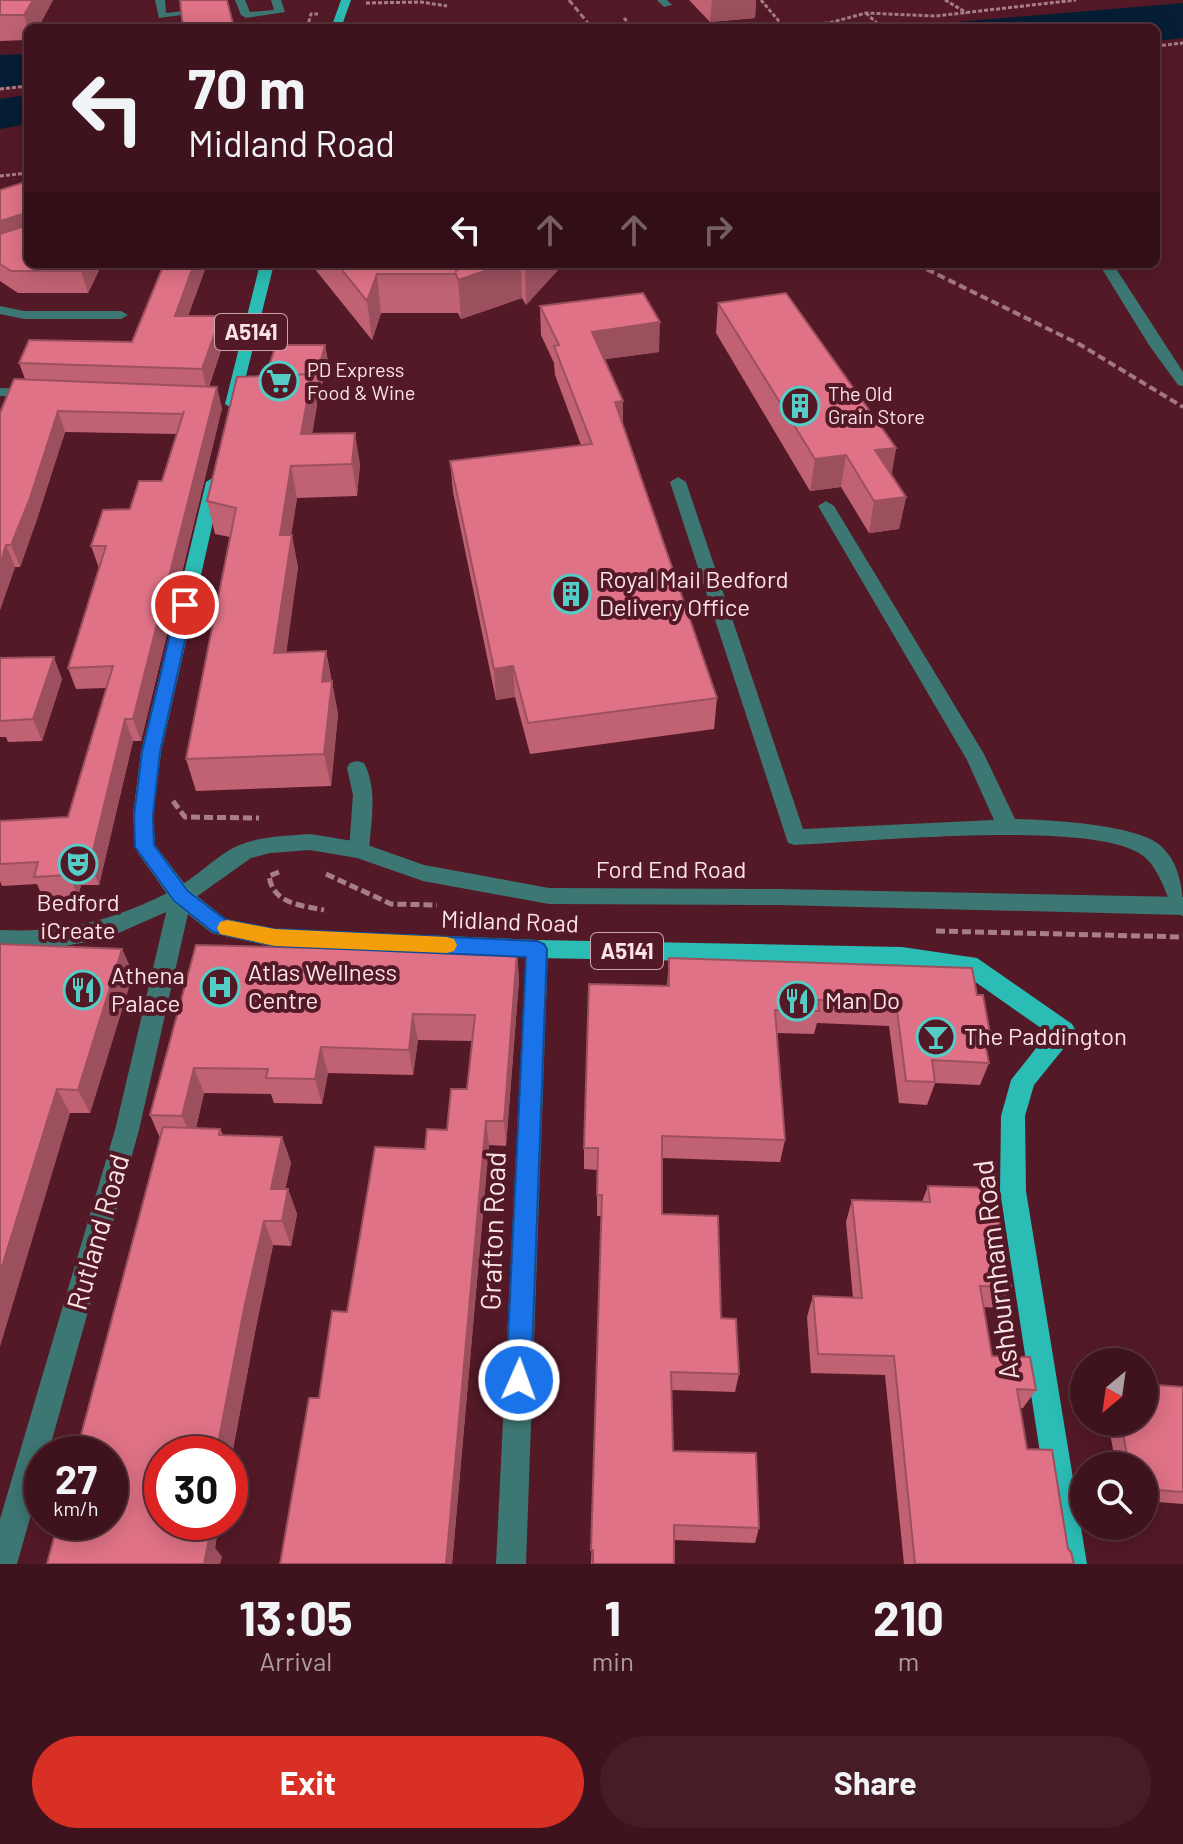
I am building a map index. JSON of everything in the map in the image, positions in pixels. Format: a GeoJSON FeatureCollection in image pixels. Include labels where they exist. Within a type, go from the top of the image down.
{"type":"FeatureCollection","features":[{"type":"Feature","properties":{"kind":"main road"},"geometry":{"type":"LineString","coordinates":[[337,24],[346,0]]}},
{"type":"Feature","properties":{"kind":"main road","name":"A5141"},"geometry":{"type":"LineString","coordinates":[[226,429],[266,268]]}},
{"type":"Feature","properties":{"kind":"main road","name":"A5141"},"geometry":{"type":"LineString","coordinates":[[181,896],[145,847],[143,816],[151,752],[219,460]]}},
{"type":"Feature","properties":{"kind":"main road","name":"Midland Road"},"geometry":{"type":"LineString","coordinates":[[181,896],[220,927],[275,938],[537,949],[902,956],[969,965],[1064,1031]]}},
{"type":"Feature","properties":{"kind":"main road","name":"Ashburnham Road"},"geometry":{"type":"LineString","coordinates":[[1064,1031],[1023,1080],[1013,1116],[1013,1191],[1072,1564]]}},
{"type":"Feature","properties":{"kind":"street"},"geometry":{"type":"LineString","coordinates":[[160,0],[162,16],[184,14]]}},
{"type":"Feature","properties":{"kind":"street"},"geometry":{"type":"LineString","coordinates":[[228,10],[242,4],[246,15],[280,12],[276,0]]}},
{"type":"Feature","properties":{"kind":"street"},"geometry":{"type":"LineString","coordinates":[[1108,268],[1183,382]]}},
{"type":"Feature","properties":{"kind":"street"},"geometry":{"type":"LineString","coordinates":[[0,310],[24,315],[121,315]]}},
{"type":"Feature","properties":{"kind":"street"},"geometry":{"type":"LineString","coordinates":[[0,392],[47,393]]}},
{"type":"Feature","properties":{"kind":"street"},"geometry":{"type":"LineString","coordinates":[[278,398],[349,398]]}},
{"type":"Feature","properties":{"kind":"street"},"geometry":{"type":"LineString","coordinates":[[678,482],[795,837],[1008,827],[1039,828],[1139,842],[1154,852],[1183,907]]}},
{"type":"Feature","properties":{"kind":"street"},"geometry":{"type":"LineString","coordinates":[[826,506],[977,759],[1008,827]]}},
{"type":"Feature","properties":{"kind":"street"},"geometry":{"type":"LineString","coordinates":[[357,768],[363,795],[359,850]]}},
{"type":"Feature","properties":{"kind":"street","name":"Ford End Road"},"geometry":{"type":"LineString","coordinates":[[181,896],[244,852],[270,845],[310,842],[359,850],[423,873],[549,896],[779,897],[1183,907]]}},
{"type":"Feature","properties":{"kind":"street"},"geometry":{"type":"LineString","coordinates":[[0,939],[44,941],[107,929],[181,896]]}},
{"type":"Feature","properties":{"kind":"street","name":"Rutland Road"},"geometry":{"type":"LineString","coordinates":[[2,1564],[127,1130],[181,896]]}},
{"type":"Feature","properties":{"kind":"street","name":"Grafton Road"},"geometry":{"type":"LineString","coordinates":[[511,1564],[537,949]]}},
{"type":"Feature","properties":{"kind":"path"},"geometry":{"type":"LineString","coordinates":[[761,0],[781,24]]}},
{"type":"Feature","properties":{"kind":"path"},"geometry":{"type":"LineString","coordinates":[[945,0],[967,13]]}},
{"type":"Feature","properties":{"kind":"path"},"geometry":{"type":"LineString","coordinates":[[818,24],[866,13],[936,16],[1076,0]]}},
{"type":"Feature","properties":{"kind":"path"},"geometry":{"type":"LineString","coordinates":[[358,6],[369,2],[431,1],[447,6]]}},
{"type":"Feature","properties":{"kind":"path"},"geometry":{"type":"LineString","coordinates":[[866,13],[878,24]]}},
{"type":"Feature","properties":{"kind":"path"},"geometry":{"type":"LineString","coordinates":[[308,24],[311,14],[319,14]]}},
{"type":"Feature","properties":{"kind":"path"},"geometry":{"type":"LineString","coordinates":[[624,18],[629,24]]}},
{"type":"Feature","properties":{"kind":"path"},"geometry":{"type":"LineString","coordinates":[[1160,46],[1183,43]]}},
{"type":"Feature","properties":{"kind":"path"},"geometry":{"type":"LineString","coordinates":[[0,89],[24,86]]}},
{"type":"Feature","properties":{"kind":"path"},"geometry":{"type":"LineString","coordinates":[[0,176],[24,173]]}},
{"type":"Feature","properties":{"kind":"path"},"geometry":{"type":"LineString","coordinates":[[173,787],[172,799],[185,817],[261,818]]}},
{"type":"Feature","properties":{"kind":"path"},"geometry":{"type":"LineString","coordinates":[[289,868],[269,876],[271,889],[284,901],[329,911]]}},
{"type":"Feature","properties":{"kind":"path"},"geometry":{"type":"LineString","coordinates":[[312,869],[350,882],[391,904]]}},
{"type":"Feature","properties":{"kind":"water"},"geometry":{"type":"Polygon","coordinates":[[[1183,3],[1183,38],[1160,41],[1160,24],[933,24],[1183,3]]]}},
{"type":"Feature","properties":{"kind":"water"},"geometry":{"type":"Polygon","coordinates":[[[24,54],[24,85],[0,88],[0,55],[24,54]]]}},
{"type":"Feature","properties":{"kind":"water"},"geometry":{"type":"Polygon","coordinates":[[[24,96],[24,125],[0,129],[0,99],[24,96]]]}},
{"type":"Feature","properties":{"kind":"building"},"geometry":{"type":"Polygon","coordinates":[[[0,0],[33,0],[24,15],[0,15],[0,0]]]}},
{"type":"Feature","properties":{"kind":"building"},"geometry":{"type":"Polygon","coordinates":[[[180,0],[227,0],[233,24],[183,24],[180,0]]]}},
{"type":"Feature","properties":{"kind":"building"},"geometry":{"type":"Polygon","coordinates":[[[24,182],[24,268],[83,268],[81,271],[11,271],[0,264],[0,234],[22,227],[23,214],[0,221],[0,190],[24,182]]]}},
{"type":"Feature","properties":{"kind":"building"},"geometry":{"type":"Polygon","coordinates":[[[162,268],[193,268],[175,316],[221,316],[202,369],[19,363],[29,340],[132,342],[162,268]]]}},
{"type":"Feature","properties":{"kind":"building"},"geometry":{"type":"Polygon","coordinates":[[[340,268],[456,268],[456,271],[460,268],[493,268],[458,280],[456,274],[377,274],[367,301],[340,268]]]}},
{"type":"Feature","properties":{"kind":"building","name":"Royal Mail Bedford Delivery Office"},"geometry":{"type":"Polygon","coordinates":[[[643,293],[660,322],[592,332],[623,401],[615,402],[717,698],[528,723],[513,666],[494,669],[450,461],[592,444],[554,346],[559,345],[540,306],[643,293]]]}},
{"type":"Feature","properties":{"kind":"building"},"geometry":{"type":"Polygon","coordinates":[[[786,293],[896,448],[875,450],[906,497],[874,501],[846,455],[815,459],[718,303],[786,293]]]}},
{"type":"Feature","properties":{"kind":"building"},"geometry":{"type":"Polygon","coordinates":[[[276,345],[325,345],[317,375],[266,375],[276,345]]]}},
{"type":"Feature","properties":{"kind":"building"},"geometry":{"type":"Polygon","coordinates":[[[312,374],[301,434],[355,433],[352,464],[291,466],[280,535],[292,535],[274,653],[326,651],[322,682],[332,681],[324,754],[186,759],[236,508],[207,501],[237,377],[312,374]]]}},
{"type":"Feature","properties":{"kind":"building"},"geometry":{"type":"Polygon","coordinates":[[[14,379],[217,387],[133,719],[125,719],[90,863],[72,864],[69,875],[34,877],[38,862],[0,864],[0,821],[68,817],[113,666],[68,668],[106,546],[91,546],[103,510],[130,509],[139,481],[162,481],[184,411],[183,414],[58,411],[30,498],[11,545],[6,545],[0,564],[0,413],[14,379]]]}},
{"type":"Feature","properties":{"kind":"building"},"geometry":{"type":"Polygon","coordinates":[[[54,657],[33,719],[0,721],[0,658],[54,657]]]}},
{"type":"Feature","properties":{"kind":"building"},"geometry":{"type":"Polygon","coordinates":[[[0,944],[122,949],[78,1090],[57,1089],[0,1273],[0,944]]]}},
{"type":"Feature","properties":{"kind":"building"},"geometry":{"type":"Polygon","coordinates":[[[196,945],[517,953],[504,1121],[486,1121],[446,1564],[280,1564],[309,1398],[319,1398],[332,1311],[347,1312],[375,1147],[425,1149],[427,1129],[447,1130],[451,1089],[467,1089],[475,1015],[413,1014],[409,1050],[321,1047],[315,1079],[266,1078],[268,1069],[194,1068],[182,1116],[150,1115],[196,945]]]}},
{"type":"Feature","properties":{"kind":"building"},"geometry":{"type":"Polygon","coordinates":[[[669,958],[972,968],[977,995],[983,995],[991,1039],[984,1038],[989,1063],[932,1060],[935,1082],[906,1081],[896,1002],[818,1000],[819,1011],[775,1010],[785,1140],[662,1136],[662,1214],[718,1216],[721,1318],[736,1319],[739,1374],[671,1372],[673,1451],[756,1453],[759,1528],[674,1525],[674,1564],[593,1564],[602,1195],[597,1195],[598,1148],[584,1148],[589,984],[669,986],[669,958]]]}},
{"type":"Feature","properties":{"kind":"building"},"geometry":{"type":"Polygon","coordinates":[[[163,1127],[220,1129],[219,1135],[282,1137],[271,1189],[288,1189],[282,1221],[264,1221],[219,1436],[144,1436],[144,1540],[209,1540],[204,1564],[47,1564],[53,1540],[128,1540],[128,1436],[81,1436],[163,1127]]]}},
{"type":"Feature","properties":{"kind":"building"},"geometry":{"type":"Polygon","coordinates":[[[928,1186],[993,1188],[1011,1287],[980,1286],[992,1356],[1030,1357],[1036,1390],[1017,1389],[1027,1449],[1052,1450],[1068,1549],[1074,1564],[915,1564],[894,1356],[818,1354],[813,1296],[862,1298],[852,1200],[930,1202],[928,1186]]]}},
{"type":"Feature","properties":{"kind":"building"},"geometry":{"type":"Polygon","coordinates":[[[1158,1385],[1183,1387],[1183,1492],[1158,1490],[1158,1452],[1126,1452],[1124,1436],[1158,1436],[1158,1385]]]}},
{"type":"Feature","properties":{"kind":"railway"},"geometry":{"type":"LineString","coordinates":[[569,0],[589,24]]}},
{"type":"Feature","properties":{"kind":"railway"},"geometry":{"type":"LineString","coordinates":[[924,268],[1079,344],[1183,407]]}},
{"type":"Feature","properties":{"kind":"slow traffic"},"geometry":{"type":"LineString","coordinates":[[227,928],[275,938],[447,945]]}},
{"type":"Feature","properties":{"kind":"place","name":"PD Express Food & Wine"},"geometry":{"type":"Point","coordinates":[279,381]}},
{"type":"Feature","properties":{"kind":"place","name":"The Old Grain Store"},"geometry":{"type":"Point","coordinates":[800,406]}},
{"type":"Feature","properties":{"kind":"place","name":"Royal Mail Bedford Delivery Office"},"geometry":{"type":"Point","coordinates":[571,594]}},
{"type":"Feature","properties":{"kind":"place","name":"Bedford iCreate"},"geometry":{"type":"Point","coordinates":[78,864]}},
{"type":"Feature","properties":{"kind":"place","name":"Atlas Wellness Centre"},"geometry":{"type":"Point","coordinates":[220,987]}},
{"type":"Feature","properties":{"kind":"place","name":"Athena Palace"},"geometry":{"type":"Point","coordinates":[83,990]}},
{"type":"Feature","properties":{"kind":"place","name":"Man Do"},"geometry":{"type":"Point","coordinates":[797,1001]}},
{"type":"Feature","properties":{"kind":"place","name":"The Paddington"},"geometry":{"type":"Point","coordinates":[936,1037]}},
{"type":"Feature","properties":{"kind":"route"},"geometry":{"type":"LineString","coordinates":[[185,605],[151,752],[143,816],[145,847],[181,896],[220,927],[275,938],[537,949],[519,1380]]}}]}
